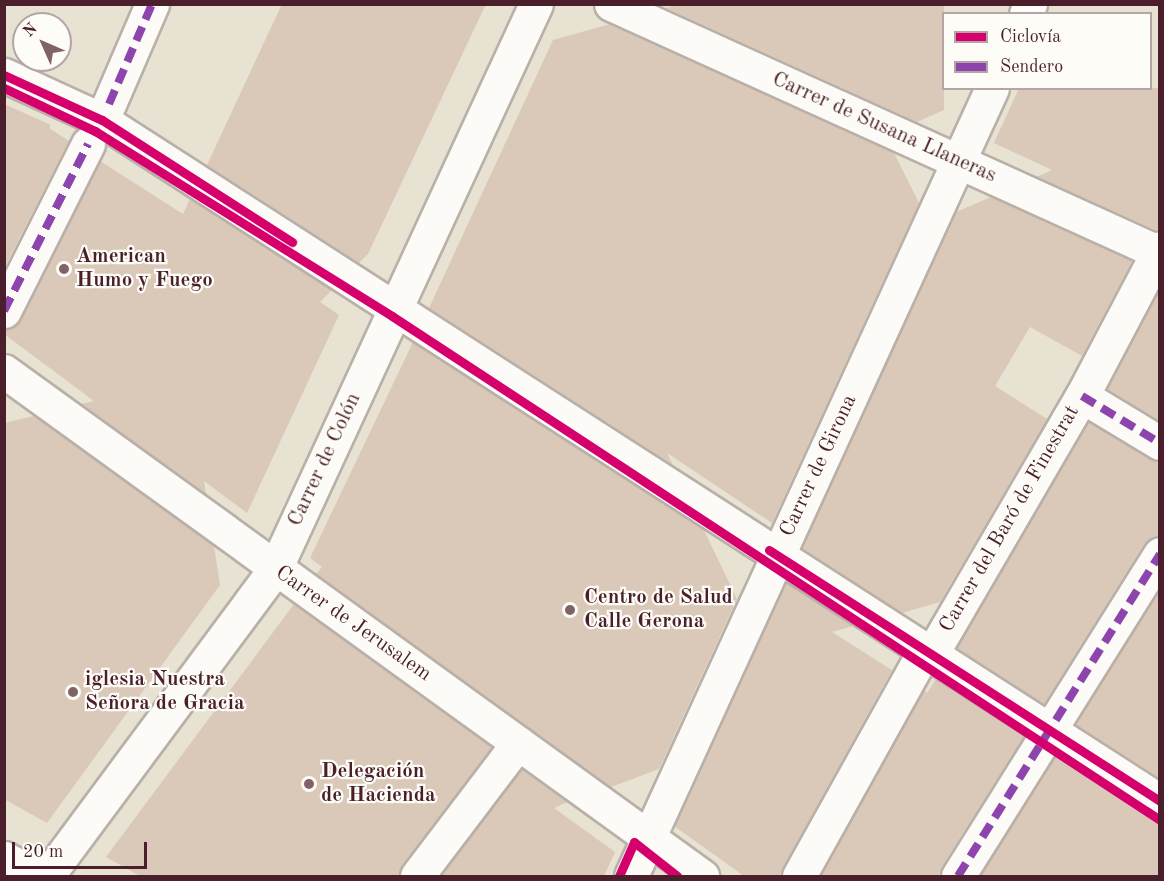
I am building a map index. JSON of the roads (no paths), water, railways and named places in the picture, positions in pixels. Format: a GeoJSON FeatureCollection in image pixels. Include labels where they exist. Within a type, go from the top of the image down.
{"type":"FeatureCollection","features":[{"type":"Feature","properties":{"kind":"street"},"geometry":{"type":"LineString","coordinates":[[109,104],[152,4]]}},
{"type":"Feature","properties":{"kind":"street","name":"Carrer de Colón"},"geometry":{"type":"LineString","coordinates":[[47,876],[275,569],[536,4]]}},
{"type":"Feature","properties":{"kind":"street","name":"Carrer de Susana Llaneras"},"geometry":{"type":"LineString","coordinates":[[611,4],[1159,250]]}},
{"type":"Feature","properties":{"kind":"street"},"geometry":{"type":"LineString","coordinates":[[4,75],[102,120],[1160,801]]}},
{"type":"Feature","properties":{"kind":"street","name":"Carrer de Girona"},"geometry":{"type":"LineString","coordinates":[[631,876],[991,90]]}},
{"type":"Feature","properties":{"kind":"street"},"geometry":{"type":"LineString","coordinates":[[4,311],[88,144]]}},
{"type":"Feature","properties":{"kind":"street","name":"Carrer del Baró de Finestrat"},"geometry":{"type":"LineString","coordinates":[[800,876],[919,660],[931,655],[1082,396],[1159,250]]}},
{"type":"Feature","properties":{"kind":"street","name":"Carrer de Jerusalem"},"geometry":{"type":"LineString","coordinates":[[4,371],[702,876]]}},
{"type":"Feature","properties":{"kind":"street"},"geometry":{"type":"LineString","coordinates":[[1082,396],[1160,444]]}},
{"type":"Feature","properties":{"kind":"street"},"geometry":{"type":"LineString","coordinates":[[958,876],[1160,554]]}},
{"type":"Feature","properties":{"kind":"street"},"geometry":{"type":"LineString","coordinates":[[417,876],[518,743]]}},
{"type":"Feature","properties":{"kind":"street"},"geometry":{"type":"LineString","coordinates":[[4,858],[38,876]]}},
{"type":"Feature","properties":{"kind":"place","name":"American Humo y Fuego"},"geometry":{"type":"Point","coordinates":[64,269]}},
{"type":"Feature","properties":{"kind":"place","name":"Centro de Salud Calle Gerona"},"geometry":{"type":"Point","coordinates":[570,610]}},
{"type":"Feature","properties":{"kind":"place","name":"iglesia Nuestra Señora de Gracia"},"geometry":{"type":"Point","coordinates":[73,692]}},
{"type":"Feature","properties":{"kind":"place","name":"Delegación de Hacienda"},"geometry":{"type":"Point","coordinates":[309,784]}}]}
